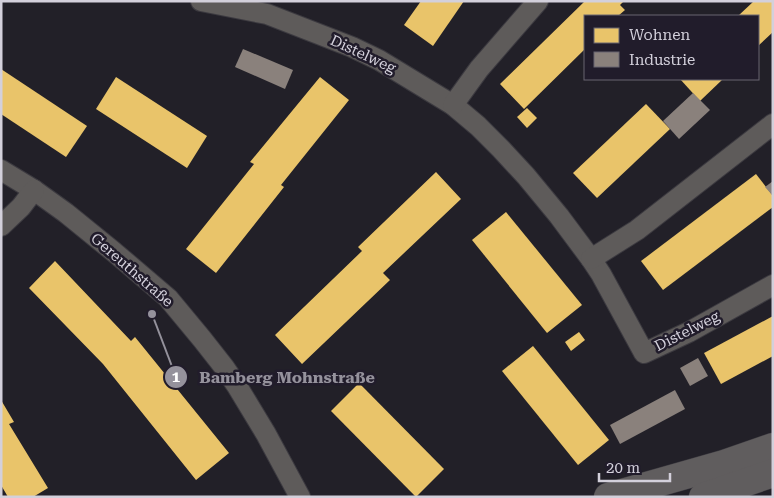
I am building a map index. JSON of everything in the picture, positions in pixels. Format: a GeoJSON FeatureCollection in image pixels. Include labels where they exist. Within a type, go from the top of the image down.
{"type":"FeatureCollection","features":[{"type":"Feature","properties":{"kind":"street","name":"Distelweg"},"geometry":{"type":"LineString","coordinates":[[201,1],[269,7],[379,60],[453,105],[484,132],[526,176],[559,216],[601,274],[644,353],[689,332],[773,285]]}},
{"type":"Feature","properties":{"kind":"street"},"geometry":{"type":"LineString","coordinates":[[453,105],[479,69],[538,1]]}},
{"type":"Feature","properties":{"kind":"street"},"geometry":{"type":"LineString","coordinates":[[591,258],[637,230],[773,124]]}},
{"type":"Feature","properties":{"kind":"street","name":"Gereuthstraße"},"geometry":{"type":"LineString","coordinates":[[1,170],[34,190],[114,252],[168,298],[237,386],[266,434],[300,497]]}},
{"type":"Feature","properties":{"kind":"street"},"geometry":{"type":"LineString","coordinates":[[1,226],[34,190]]}},
{"type":"Feature","properties":{"kind":"street"},"geometry":{"type":"LineString","coordinates":[[608,497],[773,447]]}},
{"type":"Feature","properties":{"kind":"street"},"geometry":{"type":"LineString","coordinates":[[703,497],[773,473]]}},
{"type":"Feature","properties":{"kind":"building: Wohnen"},"geometry":{"type":"Polygon","coordinates":[[[421,1],[464,1],[433,46],[404,25],[421,1]]]}},
{"type":"Feature","properties":{"kind":"building: Wohnen"},"geometry":{"type":"Polygon","coordinates":[[[585,1],[624,1],[620,5],[625,10],[619,15],[584,15],[584,50],[524,109],[500,84],[585,1]]]}},
{"type":"Feature","properties":{"kind":"building: Wohnen"},"geometry":{"type":"Polygon","coordinates":[[[754,1],[773,1],[773,32],[759,45],[759,15],[739,15],[754,1]]]}},
{"type":"Feature","properties":{"kind":"building: Wohnen"},"geometry":{"type":"Polygon","coordinates":[[[1,69],[87,126],[66,157],[1,114],[1,69]]]}},
{"type":"Feature","properties":{"kind":"building: Wohnen"},"geometry":{"type":"Polygon","coordinates":[[[116,77],[207,136],[187,168],[96,109],[116,77]]]}},
{"type":"Feature","properties":{"kind":"building: Wohnen"},"geometry":{"type":"Polygon","coordinates":[[[320,77],[349,100],[281,185],[284,187],[216,273],[186,249],[254,164],[250,162],[320,77]]]}},
{"type":"Feature","properties":{"kind":"building: Wohnen"},"geometry":{"type":"Polygon","coordinates":[[[681,80],[722,80],[700,101],[681,80]]]}},
{"type":"Feature","properties":{"kind":"building: Wohnen"},"geometry":{"type":"Polygon","coordinates":[[[646,104],[670,129],[597,198],[573,173],[646,104]]]}},
{"type":"Feature","properties":{"kind":"building: Wohnen"},"geometry":{"type":"Polygon","coordinates":[[[527,108],[537,118],[527,128],[517,117],[527,108]]]}},
{"type":"Feature","properties":{"kind":"building: Wohnen"},"geometry":{"type":"Polygon","coordinates":[[[436,172],[461,199],[383,273],[390,280],[302,364],[275,335],[362,251],[358,247],[436,172]]]}},
{"type":"Feature","properties":{"kind":"building: Wohnen"},"geometry":{"type":"Polygon","coordinates":[[[756,174],[773,196],[773,207],[663,290],[641,261],[756,174]]]}},
{"type":"Feature","properties":{"kind":"building: Wohnen"},"geometry":{"type":"Polygon","coordinates":[[[506,212],[582,305],[547,333],[472,240],[506,212]]]}},
{"type":"Feature","properties":{"kind":"building: Wohnen"},"geometry":{"type":"Polygon","coordinates":[[[55,261],[131,341],[135,337],[229,453],[196,480],[103,364],[29,288],[55,261]]]}},
{"type":"Feature","properties":{"kind":"building: Wohnen"},"geometry":{"type":"Polygon","coordinates":[[[773,316],[773,356],[721,384],[704,353],[773,316]]]}},
{"type":"Feature","properties":{"kind":"building: Wohnen"},"geometry":{"type":"Polygon","coordinates":[[[579,332],[585,340],[571,351],[565,342],[579,332]]]}},
{"type":"Feature","properties":{"kind":"building: Wohnen"},"geometry":{"type":"Polygon","coordinates":[[[533,346],[609,440],[578,465],[502,371],[533,346]]]}},
{"type":"Feature","properties":{"kind":"building: Wohnen"},"geometry":{"type":"Polygon","coordinates":[[[359,383],[444,469],[416,497],[331,411],[359,383]]]}},
{"type":"Feature","properties":{"kind":"building: Wohnen"},"geometry":{"type":"Polygon","coordinates":[[[1,400],[14,422],[9,424],[48,488],[33,497],[8,497],[1,485],[1,400]]]}},
{"type":"Feature","properties":{"kind":"building: Industrie"},"geometry":{"type":"Polygon","coordinates":[[[243,49],[293,70],[285,89],[235,67],[243,49]]]}},
{"type":"Feature","properties":{"kind":"building: Industrie"},"geometry":{"type":"Polygon","coordinates":[[[693,93],[710,110],[679,139],[663,121],[693,93]]]}},
{"type":"Feature","properties":{"kind":"building: Industrie"},"geometry":{"type":"Polygon","coordinates":[[[773,181],[773,196],[765,187],[773,181]]]}},
{"type":"Feature","properties":{"kind":"building: Industrie"},"geometry":{"type":"Polygon","coordinates":[[[698,358],[708,376],[690,386],[680,368],[698,358]]]}},
{"type":"Feature","properties":{"kind":"building: Industrie"},"geometry":{"type":"Polygon","coordinates":[[[675,390],[685,409],[620,444],[610,425],[675,390]]]}},
{"type":"Feature","properties":{"kind":"place","name":"Bamberg Mohnstraße"},"geometry":{"type":"Point","coordinates":[152,314]}}]}
